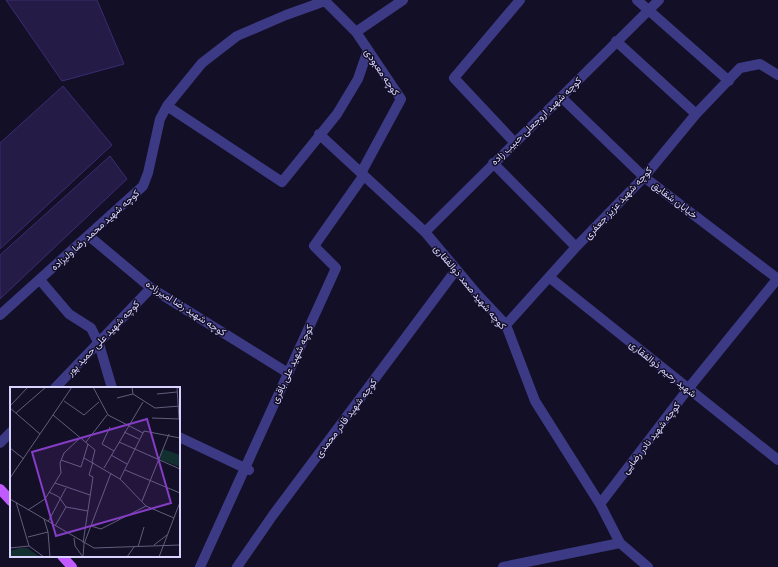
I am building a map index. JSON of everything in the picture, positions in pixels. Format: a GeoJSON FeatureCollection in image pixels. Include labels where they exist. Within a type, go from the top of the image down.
{"type":"FeatureCollection","features":[{"type":"Feature","properties":{"kind":"main road"},"geometry":{"type":"LineString","coordinates":[[0,489],[10,500]]}},
{"type":"Feature","properties":{"kind":"main road"},"geometry":{"type":"LineString","coordinates":[[63,557],[72,567]]}},
{"type":"Feature","properties":{"kind":"street"},"geometry":{"type":"LineString","coordinates":[[356,32],[403,0]]}},
{"type":"Feature","properties":{"kind":"street"},"geometry":{"type":"LineString","coordinates":[[515,143],[454,78],[520,0]]}},
{"type":"Feature","properties":{"kind":"street"},"geometry":{"type":"LineString","coordinates":[[637,0],[729,81]]}},
{"type":"Feature","properties":{"kind":"street","name":"کوچه شهید اروجعلی حبیب زاده"},"geometry":{"type":"LineString","coordinates":[[425,232],[659,0]]}},
{"type":"Feature","properties":{"kind":"street","name":"کوچه معبودی"},"geometry":{"type":"LineString","coordinates":[[325,1],[356,32],[400,99],[362,174]]}},
{"type":"Feature","properties":{"kind":"street","name":"کوچه شهید محمد رضا ولیزاده"},"geometry":{"type":"LineString","coordinates":[[0,315],[143,186],[148,173],[160,119],[167,106],[202,63],[237,36],[286,15],[325,1]]}},
{"type":"Feature","properties":{"kind":"street"},"geometry":{"type":"LineString","coordinates":[[616,41],[696,114]]}},
{"type":"Feature","properties":{"kind":"street"},"geometry":{"type":"LineString","coordinates":[[167,106],[282,182],[319,134],[337,114],[358,79],[368,50]]}},
{"type":"Feature","properties":{"kind":"street","name":"کوچه شهید عزیز جعفری"},"geometry":{"type":"LineString","coordinates":[[506,325],[576,247],[644,177],[696,114],[740,68],[760,64],[778,75]]}},
{"type":"Feature","properties":{"kind":"street","name":"خیابان شقایق"},"geometry":{"type":"LineString","coordinates":[[561,96],[644,177],[778,278]]}},
{"type":"Feature","properties":{"kind":"street","name":"کوچه شهید صمد ذوالفقاری"},"geometry":{"type":"LineString","coordinates":[[319,134],[425,232],[456,270],[506,325],[535,401],[600,504],[620,543],[648,567]]}},
{"type":"Feature","properties":{"kind":"street"},"geometry":{"type":"LineString","coordinates":[[493,163],[576,247]]}},
{"type":"Feature","properties":{"kind":"street","name":"کوچه شهید علی باقری"},"geometry":{"type":"LineString","coordinates":[[200,567],[247,469],[288,373],[336,268],[314,246],[362,174]]}},
{"type":"Feature","properties":{"kind":"street","name":"کوچه شهید رضا امیرزاده"},"geometry":{"type":"LineString","coordinates":[[89,236],[151,288],[288,373]]}},
{"type":"Feature","properties":{"kind":"street","name":"کوچه شهید قادر محمدی"},"geometry":{"type":"LineString","coordinates":[[237,567],[273,515],[456,270]]}},
{"type":"Feature","properties":{"kind":"street","name":"شهید رحیم ذوالفقاری"},"geometry":{"type":"LineString","coordinates":[[549,277],[778,460]]}},
{"type":"Feature","properties":{"kind":"street","name":"کوچه شهید نادر رضایی"},"geometry":{"type":"LineString","coordinates":[[600,504],[688,389],[778,278]]}},
{"type":"Feature","properties":{"kind":"street"},"geometry":{"type":"LineString","coordinates":[[40,280],[69,314],[91,328],[99,344],[112,387]]}},
{"type":"Feature","properties":{"kind":"street","name":"کوچه شهید علی حمید پور"},"geometry":{"type":"LineString","coordinates":[[56,387],[99,344],[151,288]]}},
{"type":"Feature","properties":{"kind":"street"},"geometry":{"type":"LineString","coordinates":[[0,443],[10,433]]}},
{"type":"Feature","properties":{"kind":"street"},"geometry":{"type":"LineString","coordinates":[[180,437],[247,469]]}},
{"type":"Feature","properties":{"kind":"street"},"geometry":{"type":"LineString","coordinates":[[503,567],[620,543]]}},
{"type":"Feature","properties":{"kind":"building"},"geometry":{"type":"Polygon","coordinates":[[[6,0],[97,0],[124,64],[62,81],[6,0]]]}},
{"type":"Feature","properties":{"kind":"building"},"geometry":{"type":"Polygon","coordinates":[[[63,86],[112,145],[0,249],[0,143],[63,86]]]}},
{"type":"Feature","properties":{"kind":"building"},"geometry":{"type":"Polygon","coordinates":[[[110,156],[127,179],[0,299],[0,255],[110,156]]]}}]}
